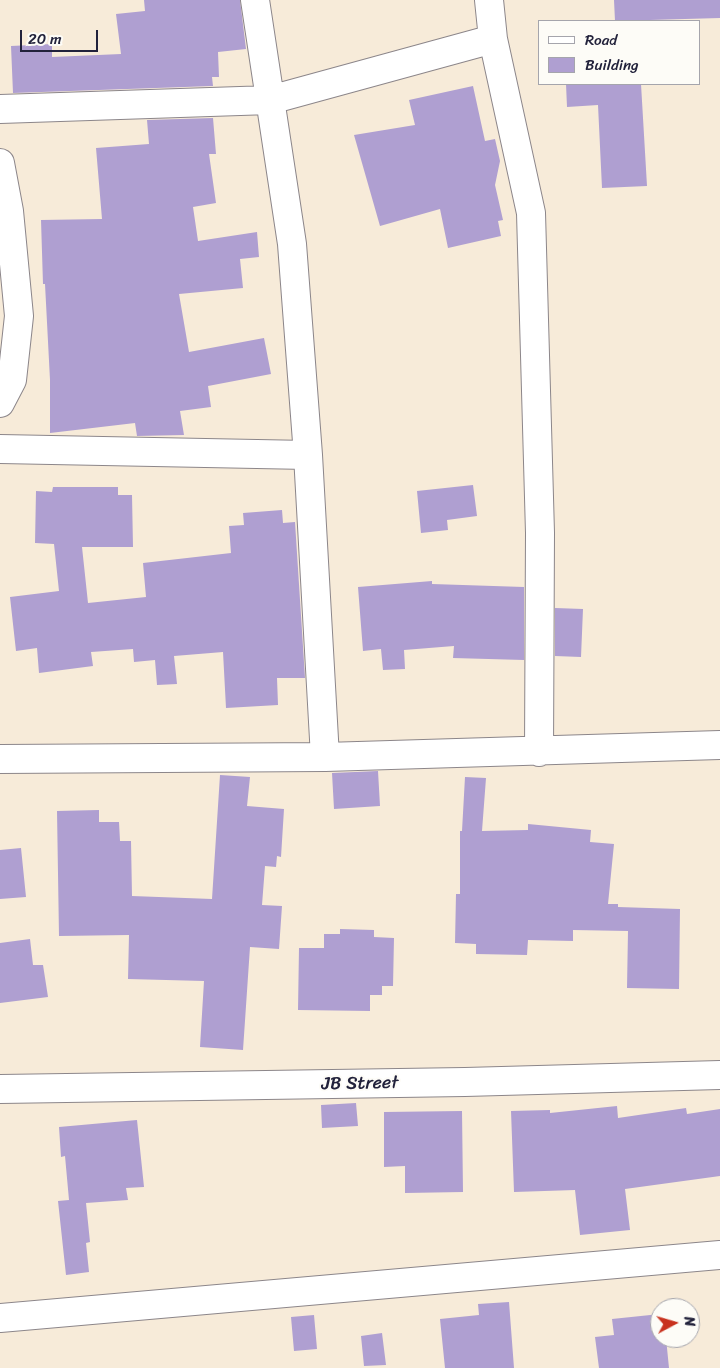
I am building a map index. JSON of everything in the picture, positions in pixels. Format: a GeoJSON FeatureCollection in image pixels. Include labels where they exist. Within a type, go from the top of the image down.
{"type":"FeatureCollection","features":[{"type":"Feature","properties":{"kind":"street"},"geometry":{"type":"LineString","coordinates":[[255,0],[292,244],[308,455],[325,757]]}},
{"type":"Feature","properties":{"kind":"street"},"geometry":{"type":"LineString","coordinates":[[488,0],[493,39],[531,213],[540,534],[538,752]]}},
{"type":"Feature","properties":{"kind":"street"},"geometry":{"type":"LineString","coordinates":[[0,109],[270,100],[493,39]]}},
{"type":"Feature","properties":{"kind":"street"},"geometry":{"type":"LineString","coordinates":[[0,163],[9,211],[19,316],[12,380],[0,403]]}},
{"type":"Feature","properties":{"kind":"street"},"geometry":{"type":"LineString","coordinates":[[0,449],[308,455]]}},
{"type":"Feature","properties":{"kind":"street"},"geometry":{"type":"LineString","coordinates":[[0,759],[325,757],[720,745]]}},
{"type":"Feature","properties":{"kind":"street","name":"JB Street"},"geometry":{"type":"LineString","coordinates":[[0,1089],[465,1082],[720,1075]]}},
{"type":"Feature","properties":{"kind":"street"},"geometry":{"type":"LineString","coordinates":[[0,1318],[720,1255]]}},
{"type":"Feature","properties":{"kind":"building"},"geometry":{"type":"Polygon","coordinates":[[[144,0],[240,0],[246,49],[218,52],[219,77],[212,77],[213,86],[13,93],[11,46],[52,44],[52,57],[121,54],[116,14],[145,11],[144,0]]]}},
{"type":"Feature","properties":{"kind":"building"},"geometry":{"type":"Polygon","coordinates":[[[614,0],[720,0],[720,18],[615,20],[614,0]]]}},
{"type":"Feature","properties":{"kind":"building"},"geometry":{"type":"Polygon","coordinates":[[[566,85],[641,85],[647,186],[602,188],[598,105],[567,107],[566,85]]]}},
{"type":"Feature","properties":{"kind":"building"},"geometry":{"type":"Polygon","coordinates":[[[473,86],[485,141],[495,139],[500,161],[495,185],[503,220],[498,221],[501,236],[448,248],[440,209],[380,226],[354,135],[415,125],[409,100],[473,86]]]}},
{"type":"Feature","properties":{"kind":"building"},"geometry":{"type":"Polygon","coordinates":[[[213,118],[216,154],[209,154],[216,203],[193,207],[198,241],[257,232],[259,257],[240,259],[243,288],[179,294],[189,352],[264,338],[271,374],[208,386],[211,407],[180,411],[184,435],[137,436],[135,423],[50,433],[50,380],[45,284],[43,284],[41,220],[102,219],[96,148],[149,144],[147,120],[213,118]]]}},
{"type":"Feature","properties":{"kind":"building"},"geometry":{"type":"Polygon","coordinates":[[[473,485],[477,516],[447,520],[448,530],[421,533],[417,491],[473,485]]]}},
{"type":"Feature","properties":{"kind":"building"},"geometry":{"type":"Polygon","coordinates":[[[53,487],[118,487],[118,495],[132,495],[133,547],[82,547],[88,603],[146,597],[143,563],[231,553],[229,526],[244,525],[243,513],[282,510],[283,523],[295,522],[305,678],[277,678],[278,705],[226,708],[223,652],[174,656],[177,684],[157,685],[155,660],[134,662],[133,649],[91,652],[93,666],[39,673],[37,648],[16,651],[10,597],[59,591],[54,544],[35,543],[36,491],[52,492],[53,487]]]}},
{"type":"Feature","properties":{"kind":"building"},"geometry":{"type":"Polygon","coordinates":[[[432,581],[432,584],[524,587],[524,660],[453,658],[454,646],[404,650],[405,669],[383,670],[381,649],[363,651],[358,587],[432,581]]]}},
{"type":"Feature","properties":{"kind":"building"},"geometry":{"type":"Polygon","coordinates":[[[555,608],[583,609],[581,657],[555,656],[555,608]]]}},
{"type":"Feature","properties":{"kind":"building"},"geometry":{"type":"Polygon","coordinates":[[[378,771],[380,806],[334,809],[332,773],[378,771]]]}},
{"type":"Feature","properties":{"kind":"building"},"geometry":{"type":"Polygon","coordinates":[[[220,775],[250,777],[247,806],[284,809],[281,857],[277,856],[276,867],[265,866],[262,905],[282,906],[279,949],[250,947],[243,1050],[200,1047],[204,981],[128,979],[129,935],[59,936],[57,811],[99,810],[99,822],[119,822],[120,841],[131,841],[132,896],[212,899],[220,775]]]}},
{"type":"Feature","properties":{"kind":"building"},"geometry":{"type":"Polygon","coordinates":[[[465,777],[486,778],[482,831],[528,830],[528,824],[591,830],[590,842],[614,844],[608,904],[618,904],[618,907],[680,909],[679,989],[627,988],[628,931],[573,930],[573,941],[528,940],[527,955],[476,954],[476,944],[455,943],[456,894],[460,894],[460,831],[462,831],[465,777]]]}},
{"type":"Feature","properties":{"kind":"building"},"geometry":{"type":"Polygon","coordinates":[[[21,848],[26,897],[0,899],[0,850],[21,848]]]}},
{"type":"Feature","properties":{"kind":"building"},"geometry":{"type":"Polygon","coordinates":[[[340,929],[374,930],[374,937],[394,938],[393,986],[382,986],[382,995],[370,995],[370,1011],[298,1010],[299,948],[324,948],[324,934],[340,934],[340,929]]]}},
{"type":"Feature","properties":{"kind":"building"},"geometry":{"type":"Polygon","coordinates":[[[30,939],[33,965],[43,965],[48,997],[0,1003],[0,943],[30,939]]]}},
{"type":"Feature","properties":{"kind":"building"},"geometry":{"type":"Polygon","coordinates":[[[356,1103],[358,1126],[322,1128],[321,1105],[356,1103]]]}},
{"type":"Feature","properties":{"kind":"building"},"geometry":{"type":"Polygon","coordinates":[[[617,1106],[618,1118],[686,1108],[687,1114],[720,1109],[720,1176],[625,1189],[630,1230],[580,1235],[575,1190],[514,1192],[511,1111],[550,1110],[550,1113],[617,1106]]]}},
{"type":"Feature","properties":{"kind":"building"},"geometry":{"type":"Polygon","coordinates":[[[462,1111],[463,1192],[405,1193],[405,1166],[384,1167],[384,1112],[462,1111]]]}},
{"type":"Feature","properties":{"kind":"building"},"geometry":{"type":"Polygon","coordinates":[[[137,1120],[144,1187],[126,1188],[128,1200],[86,1203],[90,1242],[86,1243],[89,1272],[66,1275],[58,1201],[69,1200],[65,1156],[61,1157],[59,1127],[137,1120]]]}},
{"type":"Feature","properties":{"kind":"building"},"geometry":{"type":"Polygon","coordinates":[[[509,1302],[514,1368],[445,1368],[440,1319],[479,1315],[478,1304],[509,1302]]]}},
{"type":"Feature","properties":{"kind":"building"},"geometry":{"type":"Polygon","coordinates":[[[314,1315],[317,1349],[294,1351],[291,1317],[314,1315]]]}},
{"type":"Feature","properties":{"kind":"building"},"geometry":{"type":"Polygon","coordinates":[[[650,1315],[650,1348],[667,1348],[669,1368],[599,1368],[595,1337],[614,1335],[612,1319],[650,1315]]]}},
{"type":"Feature","properties":{"kind":"building"},"geometry":{"type":"Polygon","coordinates":[[[382,1333],[386,1365],[364,1366],[361,1336],[382,1333]]]}}]}
